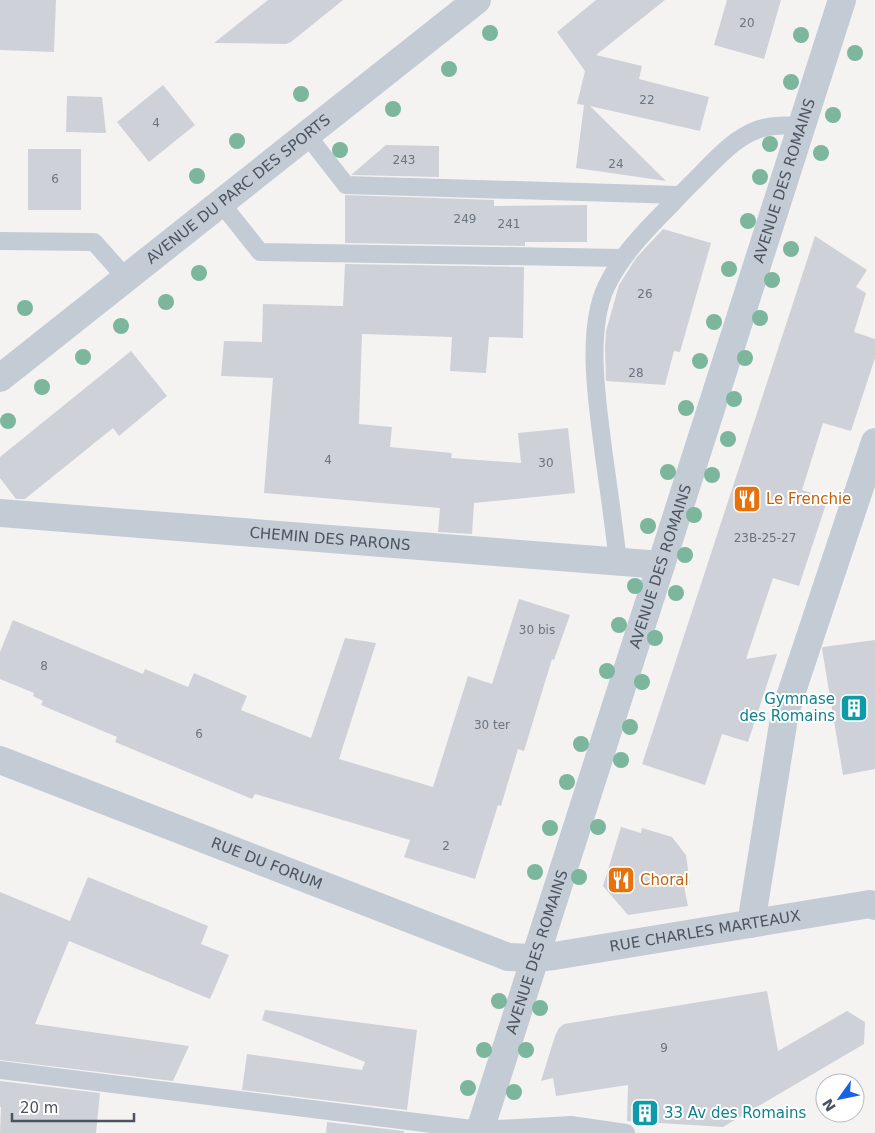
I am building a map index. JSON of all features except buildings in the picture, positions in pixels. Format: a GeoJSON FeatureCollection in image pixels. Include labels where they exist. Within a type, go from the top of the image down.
{"type":"FeatureCollection","features":[{"type":"Feature","properties":{"kind":"street","name":"AVENUE DU PARC DES SPORTS"},"geometry":{"type":"LineString","coordinates":[[0,378],[477,0]]}},
{"type":"Feature","properties":{"kind":"street","name":"AVENUE DES ROMAINS"},"geometry":{"type":"LineString","coordinates":[[479,1131],[842,0]]}},
{"type":"Feature","properties":{"kind":"street"},"geometry":{"type":"LineString","coordinates":[[751,924],[785,712],[874,442]]}},
{"type":"Feature","properties":{"kind":"street","name":"CHEMIN DES PARONS"},"geometry":{"type":"LineString","coordinates":[[0,513],[661,566]]}},
{"type":"Feature","properties":{"kind":"street","name":"RUE DU FORUM"},"geometry":{"type":"LineString","coordinates":[[0,760],[497,954],[508,958],[535,958]]}},
{"type":"Feature","properties":{"kind":"street","name":"RUE CHARLES MARTEAUX"},"geometry":{"type":"LineString","coordinates":[[535,958],[870,904],[875,906]]}},
{"type":"Feature","properties":{"kind":"lane"},"geometry":{"type":"LineString","coordinates":[[618,562],[595,375],[596,325],[605,289],[622,258],[636,241],[679,195],[733,144],[747,134],[764,128],[802,126]]}},
{"type":"Feature","properties":{"kind":"lane"},"geometry":{"type":"LineString","coordinates":[[307,135],[346,185],[679,195]]}},
{"type":"Feature","properties":{"kind":"lane"},"geometry":{"type":"LineString","coordinates":[[221,203],[260,252],[622,258]]}},
{"type":"Feature","properties":{"kind":"lane"},"geometry":{"type":"LineString","coordinates":[[0,241],[94,242],[126,278]]}},
{"type":"Feature","properties":{"kind":"lane"},"geometry":{"type":"LineString","coordinates":[[0,1070],[479,1131],[571,1124],[626,1133]]}},
{"type":"Feature","properties":{"kind":"place","name":"Le Frenchie"},"geometry":{"type":"Point","coordinates":[747,499]}},
{"type":"Feature","properties":{"kind":"place","name":"Gymnase des Romains"},"geometry":{"type":"Point","coordinates":[854,708]}},
{"type":"Feature","properties":{"kind":"place","name":"Choral"},"geometry":{"type":"Point","coordinates":[621,880]}},
{"type":"Feature","properties":{"kind":"place","name":"33 Av des Romains"},"geometry":{"type":"Point","coordinates":[645,1113]}}]}
